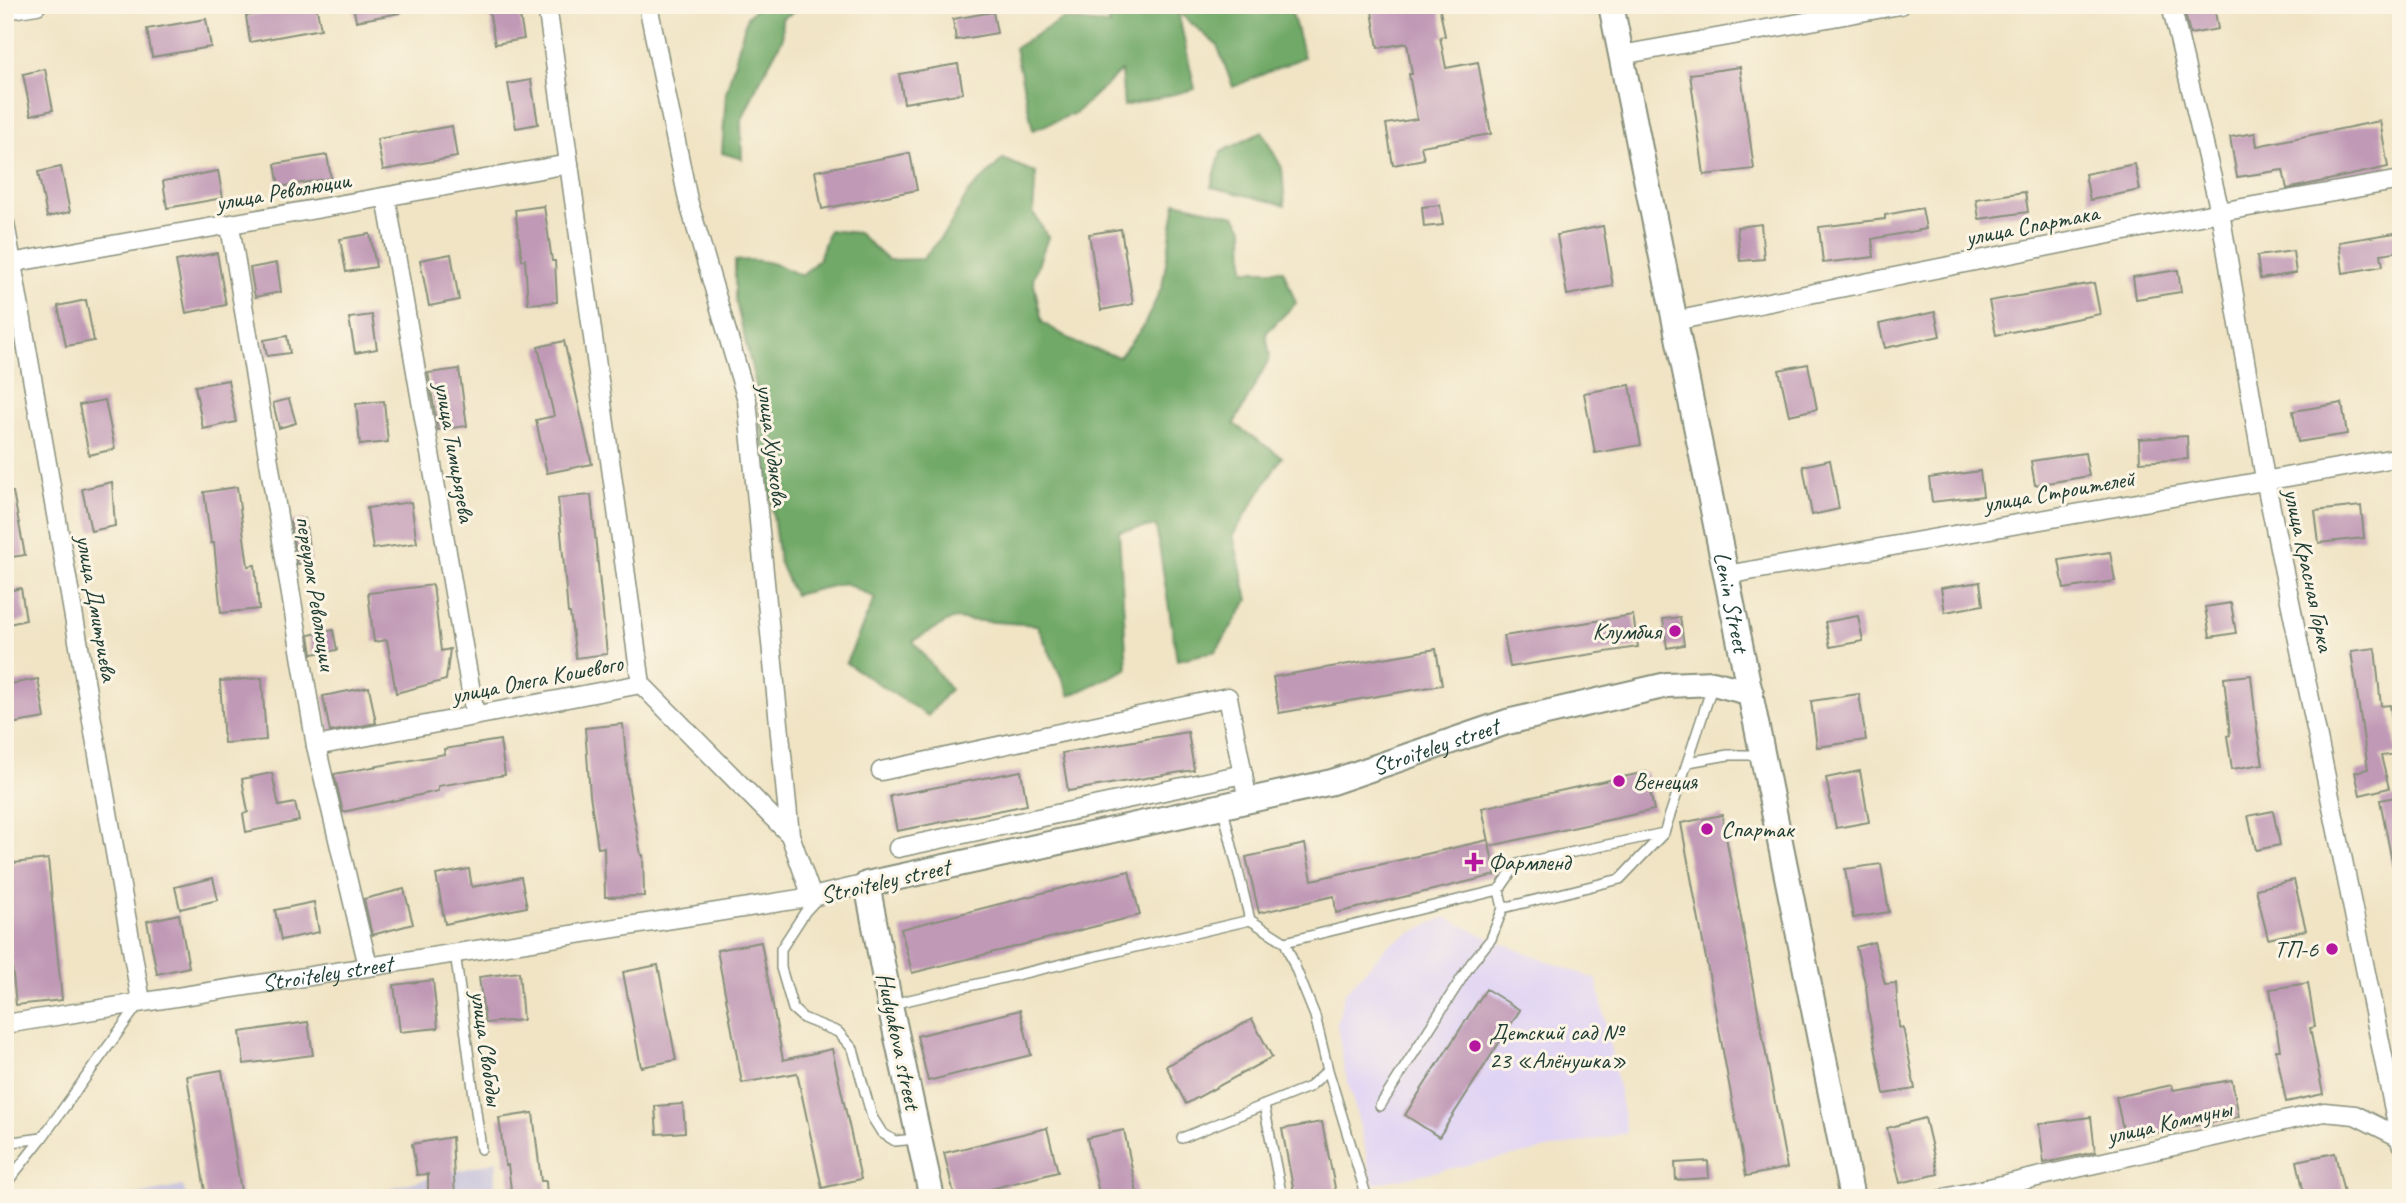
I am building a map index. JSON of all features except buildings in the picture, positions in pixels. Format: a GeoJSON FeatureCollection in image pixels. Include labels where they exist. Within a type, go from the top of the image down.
{"type":"FeatureCollection","features":[{"type":"Feature","properties":{"kind":"street"},"geometry":{"type":"LineString","coordinates":[[5,10],[37,5]]}},
{"type":"Feature","properties":{"kind":"street"},"geometry":{"type":"LineString","coordinates":[[547,5],[640,684]]}},
{"type":"Feature","properties":{"kind":"street","name":"улица Худякова"},"geometry":{"type":"LineString","coordinates":[[648,5],[688,200],[747,400],[790,835],[816,897]]}},
{"type":"Feature","properties":{"kind":"street","name":"Lenin Street"},"geometry":{"type":"LineString","coordinates":[[1611,5],[1852,1198]]}},
{"type":"Feature","properties":{"kind":"street"},"geometry":{"type":"LineString","coordinates":[[1621,55],[1900,5]]}},
{"type":"Feature","properties":{"kind":"street","name":"улица Красная Горка"},"geometry":{"type":"LineString","coordinates":[[2171,5],[2220,212],[2265,479],[2400,1140]]}},
{"type":"Feature","properties":{"kind":"street","name":"улица Революции"},"geometry":{"type":"LineString","coordinates":[[9,263],[569,164]]}},
{"type":"Feature","properties":{"kind":"street","name":"улица Спартака"},"geometry":{"type":"LineString","coordinates":[[1674,321],[2220,212],[2401,180]]}},
{"type":"Feature","properties":{"kind":"street","name":"улица Тимирязева"},"geometry":{"type":"LineString","coordinates":[[386,197],[475,715]]}},
{"type":"Feature","properties":{"kind":"street","name":"улица Дмитриева"},"geometry":{"type":"LineString","coordinates":[[5,223],[9,263],[141,1001]]}},
{"type":"Feature","properties":{"kind":"street","name":"переулок Революции"},"geometry":{"type":"LineString","coordinates":[[230,226],[316,746],[368,966]]}},
{"type":"Feature","properties":{"kind":"street","name":"улица Строителей"},"geometry":{"type":"LineString","coordinates":[[1726,575],[2401,457]]}},
{"type":"Feature","properties":{"kind":"street","name":"Stroiteley street"},"geometry":{"type":"LineString","coordinates":[[5,1024],[816,897],[1332,782],[1507,722],[1667,685],[1713,683],[1751,693]]}},
{"type":"Feature","properties":{"kind":"street","name":"улица Олега Кошевого"},"geometry":{"type":"LineString","coordinates":[[316,746],[640,684],[790,835]]}},
{"type":"Feature","properties":{"kind":"street"},"geometry":{"type":"LineString","coordinates":[[881,771],[1228,696],[1248,801]]}},
{"type":"Feature","properties":{"kind":"street"},"geometry":{"type":"LineString","coordinates":[[898,848],[1243,774]]}},
{"type":"Feature","properties":{"kind":"street","name":"Hudyakova street"},"geometry":{"type":"LineString","coordinates":[[867,884],[932,1198]]}},
{"type":"Feature","properties":{"kind":"street","name":"улица Коммуны"},"geometry":{"type":"LineString","coordinates":[[1945,1198],[2324,1112],[2355,1115],[2400,1140]]}},
{"type":"Feature","properties":{"kind":"lane"},"geometry":{"type":"LineString","coordinates":[[1503,908],[1620,879],[1664,833],[1713,683]]}},
{"type":"Feature","properties":{"kind":"lane"},"geometry":{"type":"LineString","coordinates":[[1688,762],[1728,755],[1764,755]]}},
{"type":"Feature","properties":{"kind":"lane"},"geometry":{"type":"LineString","coordinates":[[1223,807],[1250,920],[1285,942],[1315,1016],[1328,1070],[1367,1198]]}},
{"type":"Feature","properties":{"kind":"lane"},"geometry":{"type":"LineString","coordinates":[[1285,942],[1499,890],[1517,864],[1664,833]]}},
{"type":"Feature","properties":{"kind":"lane"},"geometry":{"type":"LineString","coordinates":[[1380,1106],[1472,962],[1491,939],[1503,908],[1499,890]]}},
{"type":"Feature","properties":{"kind":"lane"},"geometry":{"type":"LineString","coordinates":[[816,897],[782,949],[781,968],[793,1009],[803,1018],[838,1032],[853,1049],[872,1117],[882,1133],[895,1140],[919,1139]]}},
{"type":"Feature","properties":{"kind":"lane"},"geometry":{"type":"LineString","coordinates":[[890,1004],[1250,920]]}},
{"type":"Feature","properties":{"kind":"lane","name":"улица Свободы"},"geometry":{"type":"LineString","coordinates":[[455,953],[481,1149]]}},
{"type":"Feature","properties":{"kind":"lane"},"geometry":{"type":"LineString","coordinates":[[5,1185],[141,1001]]}},
{"type":"Feature","properties":{"kind":"lane"},"geometry":{"type":"LineString","coordinates":[[1182,1138],[1309,1087],[1328,1070]]}},
{"type":"Feature","properties":{"kind":"lane"},"geometry":{"type":"LineString","coordinates":[[1264,1105],[1282,1198]]}},
{"type":"Feature","properties":{"kind":"lane"},"geometry":{"type":"LineString","coordinates":[[5,1143],[42,1138]]}},
{"type":"Feature","properties":{"kind":"lane"},"geometry":{"type":"LineString","coordinates":[[1711,1198],[1721,1198]]}},
{"type":"Feature","properties":{"kind":"shaded area","name":"Детский сад № 23 «Алёнушка»"},"geometry":{"type":"Polygon","coordinates":[[[1445,917],[1491,939],[1597,980],[1627,1133],[1373,1184],[1344,1068],[1337,1024],[1344,994],[1389,944],[1445,917]]]}},
{"type":"Feature","properties":{"kind":"shaded area"},"geometry":{"type":"Polygon","coordinates":[[[497,1161],[494,1198],[391,1198],[390,1188],[497,1161]]]}},
{"type":"Feature","properties":{"kind":"shaded area"},"geometry":{"type":"Polygon","coordinates":[[[183,1186],[187,1198],[122,1198],[183,1186]]]}},
{"type":"Feature","properties":{"kind":"green space"},"geometry":{"type":"Polygon","coordinates":[[[760,5],[808,5],[782,18],[783,38],[741,122],[742,159],[722,153],[726,93],[747,17],[760,5]]]}},
{"type":"Feature","properties":{"kind":"green space"},"geometry":{"type":"Polygon","coordinates":[[[1100,5],[1290,5],[1304,57],[1233,87],[1217,45],[1178,12],[1195,89],[1124,106],[1121,71],[1076,113],[1033,130],[1015,48],[1062,19],[1110,25],[1100,5]]]}},
{"type":"Feature","properties":{"kind":"green space"},"geometry":{"type":"Polygon","coordinates":[[[1262,132],[1282,168],[1285,205],[1211,187],[1221,152],[1262,132]]]}},
{"type":"Feature","properties":{"kind":"green space"},"geometry":{"type":"Polygon","coordinates":[[[1003,159],[1036,173],[1033,212],[1048,237],[1033,279],[1042,322],[1078,344],[1119,357],[1143,327],[1162,287],[1176,202],[1235,216],[1243,228],[1244,270],[1283,270],[1296,303],[1266,333],[1270,357],[1234,424],[1282,457],[1233,535],[1248,600],[1216,651],[1177,660],[1156,526],[1119,531],[1127,669],[1070,696],[1037,625],[952,619],[913,641],[950,689],[928,716],[846,663],[875,598],[845,583],[794,595],[779,561],[756,386],[735,298],[735,261],[770,263],[802,276],[819,259],[829,230],[858,233],[888,260],[923,259],[947,230],[968,193],[1003,159]]]}},
{"type":"Feature","properties":{"kind":"place","name":"Клумбия"},"geometry":{"type":"Point","coordinates":[1675,631]}},
{"type":"Feature","properties":{"kind":"place","name":"Венеция"},"geometry":{"type":"Point","coordinates":[1619,781]}},
{"type":"Feature","properties":{"kind":"place","name":"Спартак"},"geometry":{"type":"Point","coordinates":[1707,829]}},
{"type":"Feature","properties":{"kind":"place","name":"Фармленд"},"geometry":{"type":"Point","coordinates":[1474,862]}},
{"type":"Feature","properties":{"kind":"place","name":"ТП-6"},"geometry":{"type":"Point","coordinates":[2332,949]}},
{"type":"Feature","properties":{"kind":"place","name":"Детский сад № 23 «Алёнушка»"},"geometry":{"type":"Point","coordinates":[1475,1046]}}]}
